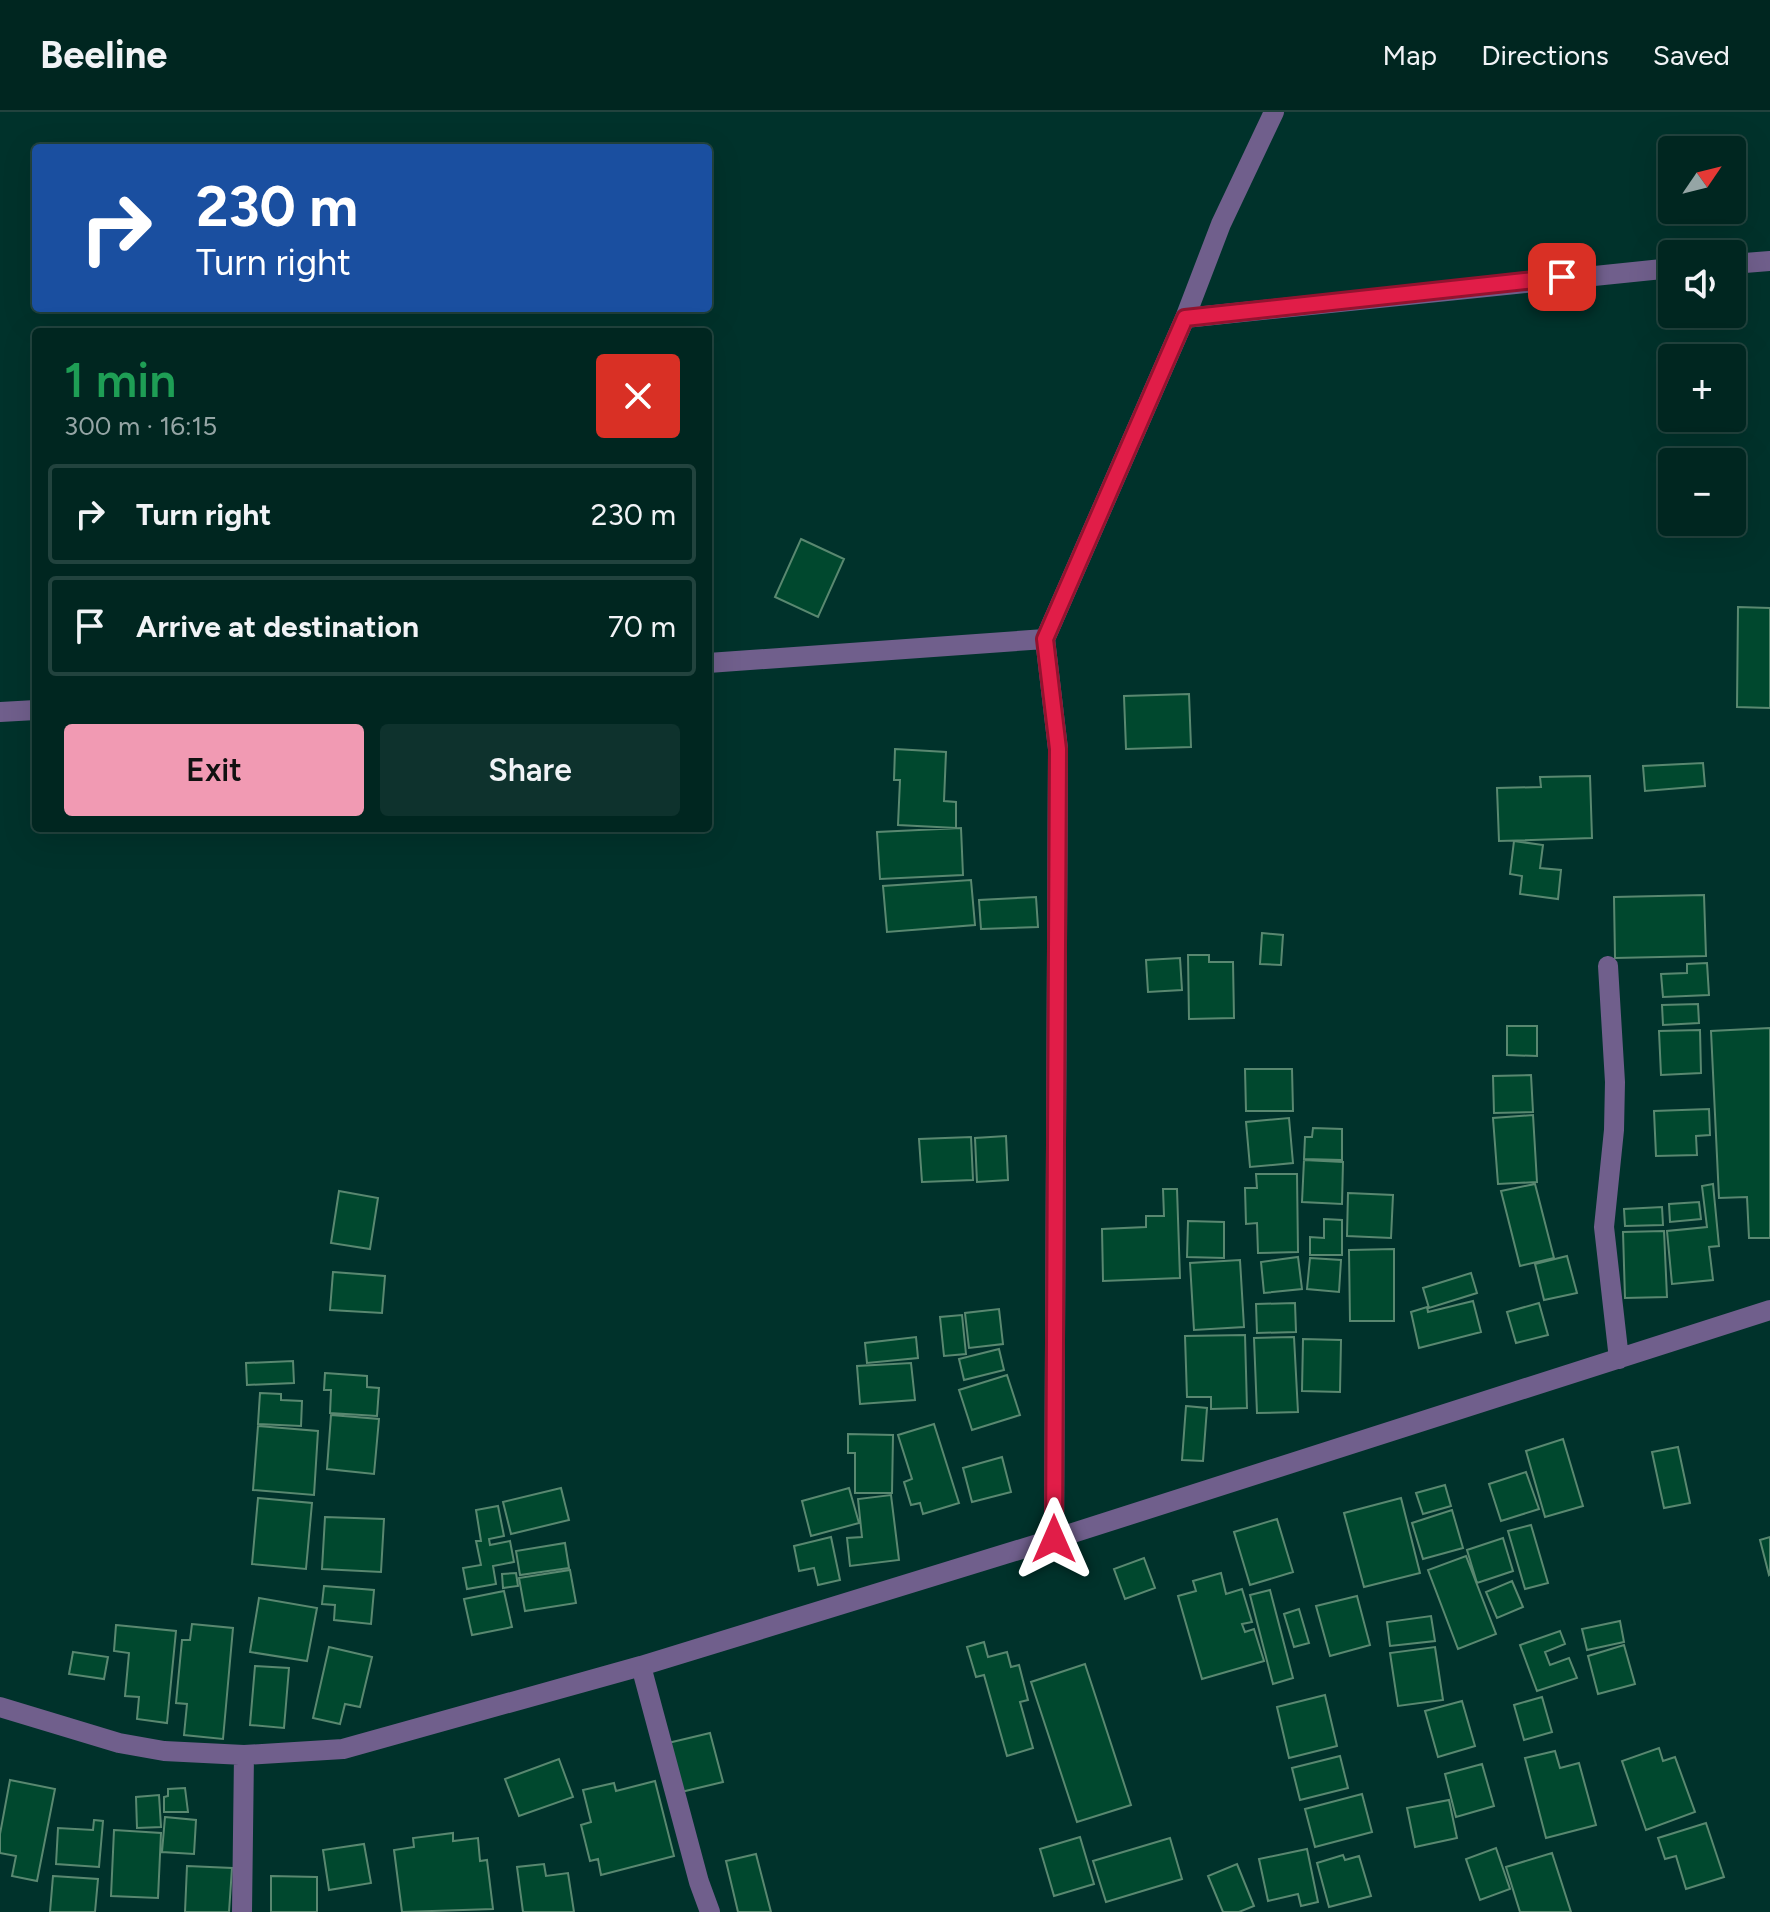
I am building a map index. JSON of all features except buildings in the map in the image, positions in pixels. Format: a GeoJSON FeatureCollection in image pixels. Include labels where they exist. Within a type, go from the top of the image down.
{"type":"FeatureCollection","features":[{"type":"Feature","properties":{"kind":"street"},"geometry":{"type":"LineString","coordinates":[[1054,1539],[1058,749],[1045,639],[1185,318],[1221,224],[1274,112]]}},
{"type":"Feature","properties":{"kind":"street"},"geometry":{"type":"LineString","coordinates":[[1746,263],[1770,261]]}},
{"type":"Feature","properties":{"kind":"street"},"geometry":{"type":"LineString","coordinates":[[1185,318],[1658,269]]}},
{"type":"Feature","properties":{"kind":"street"},"geometry":{"type":"LineString","coordinates":[[712,663],[1045,639]]}},
{"type":"Feature","properties":{"kind":"street"},"geometry":{"type":"LineString","coordinates":[[0,712],[32,710]]}},
{"type":"Feature","properties":{"kind":"street"},"geometry":{"type":"LineString","coordinates":[[1608,966],[1615,1082],[1614,1130],[1604,1227],[1619,1359]]}},
{"type":"Feature","properties":{"kind":"street"},"geometry":{"type":"LineString","coordinates":[[0,1707],[119,1743],[203,1755],[343,1749],[641,1666],[1054,1539],[1770,1310]]}},
{"type":"Feature","properties":{"kind":"street"},"geometry":{"type":"LineString","coordinates":[[641,1666],[699,1882],[710,1912]]}},
{"type":"Feature","properties":{"kind":"street"},"geometry":{"type":"LineString","coordinates":[[242,1912],[244,1755]]}},
{"type":"Feature","properties":{"kind":"route"},"geometry":{"type":"LineString","coordinates":[[1054,1539],[1058,749],[1045,639],[1185,318],[1562,277]]}}]}
